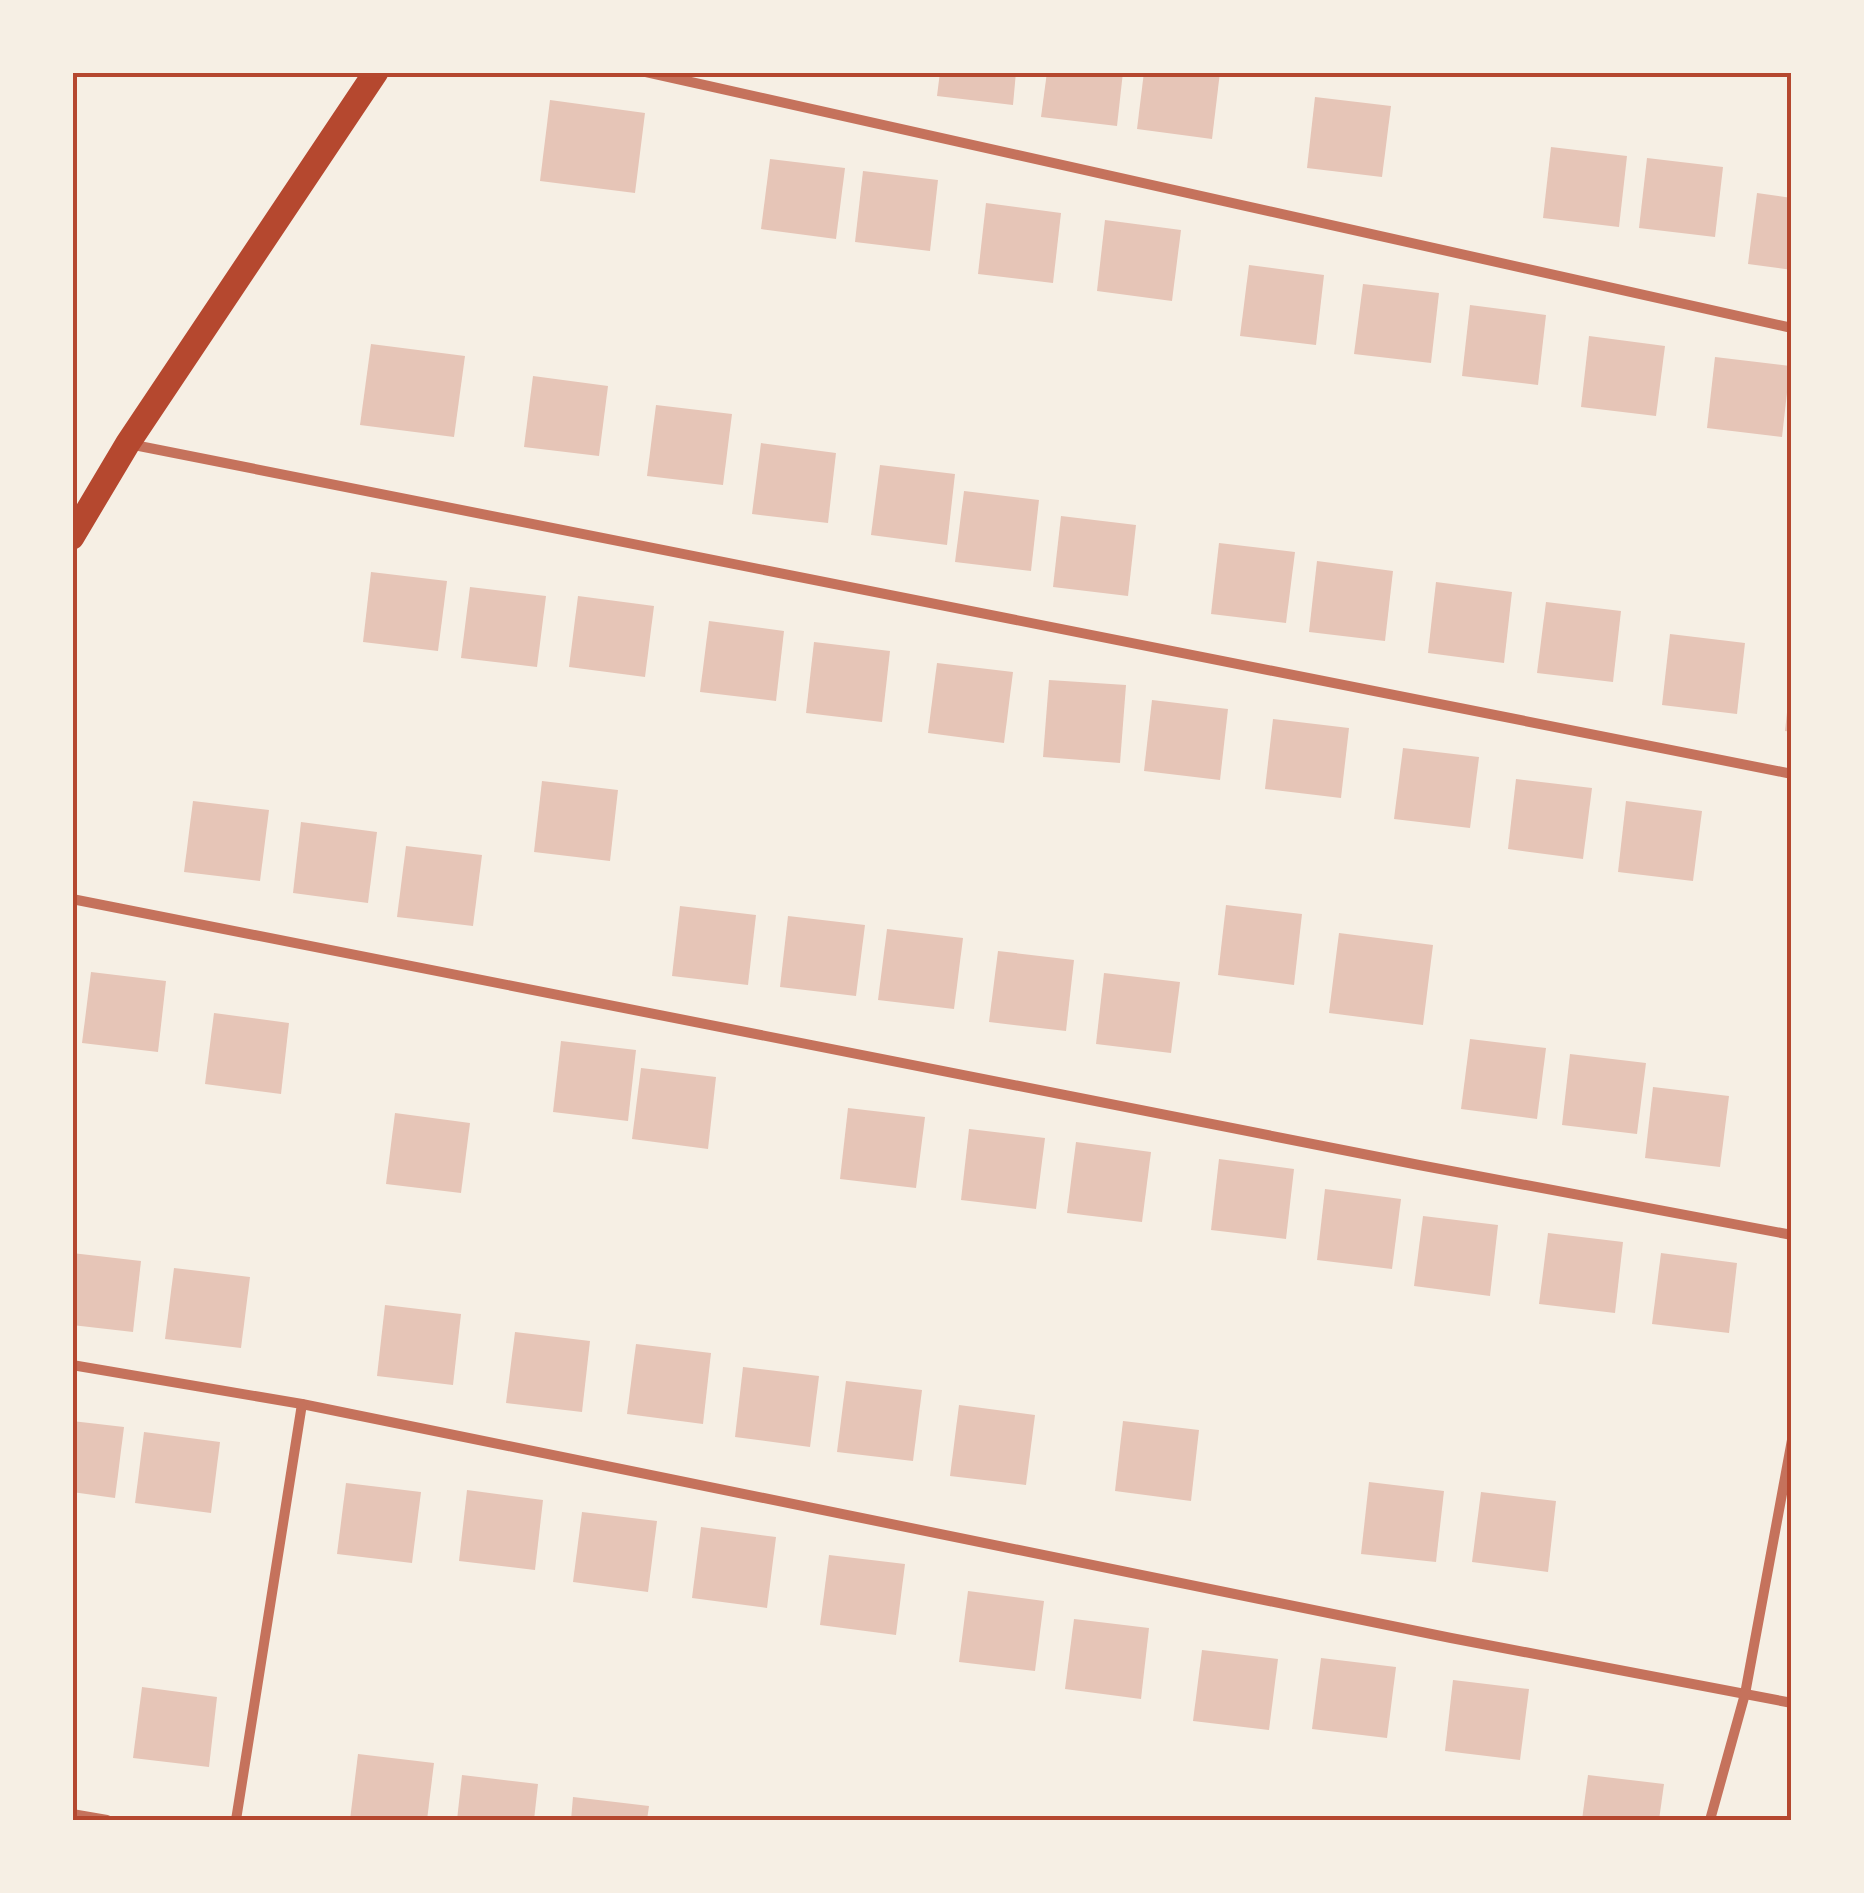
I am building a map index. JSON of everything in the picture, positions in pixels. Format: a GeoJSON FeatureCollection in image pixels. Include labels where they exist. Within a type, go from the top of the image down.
{"type":"FeatureCollection","features":[{"type":"Feature","properties":{"kind":"main road"},"geometry":{"type":"LineString","coordinates":[[72,537],[128,443],[376,72]]}},
{"type":"Feature","properties":{"kind":"street"},"geometry":{"type":"LineString","coordinates":[[646,72],[1792,328]]}},
{"type":"Feature","properties":{"kind":"street"},"geometry":{"type":"LineString","coordinates":[[128,443],[1792,774]]}},
{"type":"Feature","properties":{"kind":"street"},"geometry":{"type":"LineString","coordinates":[[72,898],[1792,1235]]}},
{"type":"Feature","properties":{"kind":"street"},"geometry":{"type":"LineString","coordinates":[[72,1365],[302,1404],[1393,1626],[1792,1703]]}},
{"type":"Feature","properties":{"kind":"street"},"geometry":{"type":"LineString","coordinates":[[236,1820],[302,1404]]}},
{"type":"Feature","properties":{"kind":"street"},"geometry":{"type":"LineString","coordinates":[[1710,1820],[1746,1694],[1792,1440]]}},
{"type":"Feature","properties":{"kind":"street"},"geometry":{"type":"LineString","coordinates":[[72,1814],[107,1820]]}},
{"type":"Feature","properties":{"kind":"building"},"geometry":{"type":"Polygon","coordinates":[[[940,72],[1016,72],[1013,105],[937,96],[940,72]]]}},
{"type":"Feature","properties":{"kind":"building"},"geometry":{"type":"Polygon","coordinates":[[[1047,72],[1123,72],[1117,126],[1041,117],[1047,72]]]}},
{"type":"Feature","properties":{"kind":"building"},"geometry":{"type":"Polygon","coordinates":[[[1144,72],[1220,72],[1212,139],[1137,129],[1144,72]]]}},
{"type":"Feature","properties":{"kind":"building"},"geometry":{"type":"Polygon","coordinates":[[[1315,97],[1391,106],[1382,177],[1307,168],[1315,97]]]}},
{"type":"Feature","properties":{"kind":"building"},"geometry":{"type":"Polygon","coordinates":[[[550,100],[645,113],[635,193],[540,181],[550,100]]]}},
{"type":"Feature","properties":{"kind":"building"},"geometry":{"type":"Polygon","coordinates":[[[1551,147],[1627,156],[1619,227],[1543,218],[1551,147]]]}},
{"type":"Feature","properties":{"kind":"building"},"geometry":{"type":"Polygon","coordinates":[[[1647,158],[1723,167],[1715,237],[1639,228],[1647,158]]]}},
{"type":"Feature","properties":{"kind":"building"},"geometry":{"type":"Polygon","coordinates":[[[770,159],[845,168],[836,239],[761,229],[770,159]]]}},
{"type":"Feature","properties":{"kind":"building"},"geometry":{"type":"Polygon","coordinates":[[[863,171],[938,180],[930,251],[855,242],[863,171]]]}},
{"type":"Feature","properties":{"kind":"building"},"geometry":{"type":"Polygon","coordinates":[[[1757,193],[1792,198],[1792,270],[1748,264],[1757,193]]]}},
{"type":"Feature","properties":{"kind":"building"},"geometry":{"type":"Polygon","coordinates":[[[986,203],[1061,213],[1053,283],[978,274],[986,203]]]}},
{"type":"Feature","properties":{"kind":"building"},"geometry":{"type":"Polygon","coordinates":[[[1105,220],[1181,230],[1172,301],[1097,291],[1105,220]]]}},
{"type":"Feature","properties":{"kind":"building"},"geometry":{"type":"Polygon","coordinates":[[[1249,265],[1324,275],[1316,345],[1240,336],[1249,265]]]}},
{"type":"Feature","properties":{"kind":"building"},"geometry":{"type":"Polygon","coordinates":[[[1363,284],[1439,293],[1431,363],[1354,354],[1363,284]]]}},
{"type":"Feature","properties":{"kind":"building"},"geometry":{"type":"Polygon","coordinates":[[[1470,305],[1546,315],[1538,385],[1462,376],[1470,305]]]}},
{"type":"Feature","properties":{"kind":"building"},"geometry":{"type":"Polygon","coordinates":[[[1589,336],[1665,346],[1656,416],[1581,407],[1589,336]]]}},
{"type":"Feature","properties":{"kind":"building"},"geometry":{"type":"Polygon","coordinates":[[[371,344],[465,356],[454,437],[360,425],[371,344]]]}},
{"type":"Feature","properties":{"kind":"building"},"geometry":{"type":"Polygon","coordinates":[[[1715,357],[1790,366],[1782,437],[1707,428],[1715,357]]]}},
{"type":"Feature","properties":{"kind":"building"},"geometry":{"type":"Polygon","coordinates":[[[533,376],[608,386],[599,456],[524,447],[533,376]]]}},
{"type":"Feature","properties":{"kind":"building"},"geometry":{"type":"Polygon","coordinates":[[[656,405],[732,414],[723,485],[647,476],[656,405]]]}},
{"type":"Feature","properties":{"kind":"building"},"geometry":{"type":"Polygon","coordinates":[[[761,443],[836,453],[828,523],[752,514],[761,443]]]}},
{"type":"Feature","properties":{"kind":"building"},"geometry":{"type":"Polygon","coordinates":[[[880,465],[955,474],[947,545],[871,535],[880,465]]]}},
{"type":"Feature","properties":{"kind":"building"},"geometry":{"type":"Polygon","coordinates":[[[964,491],[1039,500],[1031,571],[955,562],[964,491]]]}},
{"type":"Feature","properties":{"kind":"building"},"geometry":{"type":"Polygon","coordinates":[[[1061,516],[1136,525],[1128,596],[1053,587],[1061,516]]]}},
{"type":"Feature","properties":{"kind":"building"},"geometry":{"type":"Polygon","coordinates":[[[1219,543],[1295,552],[1286,623],[1211,614],[1219,543]]]}},
{"type":"Feature","properties":{"kind":"building"},"geometry":{"type":"Polygon","coordinates":[[[1317,561],[1393,571],[1385,641],[1309,632],[1317,561]]]}},
{"type":"Feature","properties":{"kind":"building"},"geometry":{"type":"Polygon","coordinates":[[[371,572],[447,581],[438,651],[363,642],[371,572]]]}},
{"type":"Feature","properties":{"kind":"building"},"geometry":{"type":"Polygon","coordinates":[[[1436,582],[1512,592],[1504,663],[1428,653],[1436,582]]]}},
{"type":"Feature","properties":{"kind":"building"},"geometry":{"type":"Polygon","coordinates":[[[470,587],[546,596],[537,667],[461,658],[470,587]]]}},
{"type":"Feature","properties":{"kind":"building"},"geometry":{"type":"Polygon","coordinates":[[[578,596],[654,606],[645,677],[569,667],[578,596]]]}},
{"type":"Feature","properties":{"kind":"building"},"geometry":{"type":"Polygon","coordinates":[[[1546,602],[1621,611],[1613,682],[1537,673],[1546,602]]]}},
{"type":"Feature","properties":{"kind":"building"},"geometry":{"type":"Polygon","coordinates":[[[709,621],[784,631],[776,701],[700,692],[709,621]]]}},
{"type":"Feature","properties":{"kind":"building"},"geometry":{"type":"Polygon","coordinates":[[[1670,634],[1745,643],[1737,714],[1662,705],[1670,634]]]}},
{"type":"Feature","properties":{"kind":"building"},"geometry":{"type":"Polygon","coordinates":[[[814,642],[890,651],[882,722],[806,713],[814,642]]]}},
{"type":"Feature","properties":{"kind":"building"},"geometry":{"type":"Polygon","coordinates":[[[937,663],[1013,672],[1004,743],[928,733],[937,663]]]}},
{"type":"Feature","properties":{"kind":"building"},"geometry":{"type":"Polygon","coordinates":[[[1049,680],[1126,685],[1120,763],[1043,757],[1049,680]]]}},
{"type":"Feature","properties":{"kind":"building"},"geometry":{"type":"Polygon","coordinates":[[[1792,694],[1792,732],[1785,731],[1792,694]]]}},
{"type":"Feature","properties":{"kind":"building"},"geometry":{"type":"Polygon","coordinates":[[[1152,700],[1228,709],[1220,780],[1144,771],[1152,700]]]}},
{"type":"Feature","properties":{"kind":"building"},"geometry":{"type":"Polygon","coordinates":[[[1273,719],[1349,728],[1341,798],[1265,789],[1273,719]]]}},
{"type":"Feature","properties":{"kind":"building"},"geometry":{"type":"Polygon","coordinates":[[[1403,748],[1479,757],[1470,828],[1394,819],[1403,748]]]}},
{"type":"Feature","properties":{"kind":"building"},"geometry":{"type":"Polygon","coordinates":[[[1516,779],[1592,788],[1583,859],[1508,849],[1516,779]]]}},
{"type":"Feature","properties":{"kind":"building"},"geometry":{"type":"Polygon","coordinates":[[[542,781],[618,790],[610,861],[534,852],[542,781]]]}},
{"type":"Feature","properties":{"kind":"building"},"geometry":{"type":"Polygon","coordinates":[[[193,801],[269,810],[260,881],[184,872],[193,801]]]}},
{"type":"Feature","properties":{"kind":"building"},"geometry":{"type":"Polygon","coordinates":[[[1626,801],[1702,811],[1693,881],[1618,872],[1626,801]]]}},
{"type":"Feature","properties":{"kind":"building"},"geometry":{"type":"Polygon","coordinates":[[[301,822],[377,832],[368,903],[293,893],[301,822]]]}},
{"type":"Feature","properties":{"kind":"building"},"geometry":{"type":"Polygon","coordinates":[[[406,846],[482,855],[473,926],[397,917],[406,846]]]}},
{"type":"Feature","properties":{"kind":"building"},"geometry":{"type":"Polygon","coordinates":[[[1226,905],[1302,914],[1294,985],[1218,975],[1226,905]]]}},
{"type":"Feature","properties":{"kind":"building"},"geometry":{"type":"Polygon","coordinates":[[[680,906],[756,915],[748,985],[672,976],[680,906]]]}},
{"type":"Feature","properties":{"kind":"building"},"geometry":{"type":"Polygon","coordinates":[[[788,916],[865,925],[856,996],[780,987],[788,916]]]}},
{"type":"Feature","properties":{"kind":"building"},"geometry":{"type":"Polygon","coordinates":[[[887,929],[963,938],[954,1009],[878,1000],[887,929]]]}},
{"type":"Feature","properties":{"kind":"building"},"geometry":{"type":"Polygon","coordinates":[[[1339,933],[1433,945],[1423,1025],[1329,1013],[1339,933]]]}},
{"type":"Feature","properties":{"kind":"building"},"geometry":{"type":"Polygon","coordinates":[[[998,951],[1074,960],[1066,1031],[989,1022],[998,951]]]}},
{"type":"Feature","properties":{"kind":"building"},"geometry":{"type":"Polygon","coordinates":[[[91,972],[166,981],[158,1052],[82,1043],[91,972]]]}},
{"type":"Feature","properties":{"kind":"building"},"geometry":{"type":"Polygon","coordinates":[[[1104,973],[1180,982],[1171,1053],[1096,1044],[1104,973]]]}},
{"type":"Feature","properties":{"kind":"building"},"geometry":{"type":"Polygon","coordinates":[[[214,1013],[289,1023],[281,1094],[205,1084],[214,1013]]]}},
{"type":"Feature","properties":{"kind":"building"},"geometry":{"type":"Polygon","coordinates":[[[1470,1039],[1546,1048],[1537,1119],[1461,1109],[1470,1039]]]}},
{"type":"Feature","properties":{"kind":"building"},"geometry":{"type":"Polygon","coordinates":[[[561,1041],[636,1050],[628,1121],[553,1112],[561,1041]]]}},
{"type":"Feature","properties":{"kind":"building"},"geometry":{"type":"Polygon","coordinates":[[[1570,1054],[1646,1063],[1637,1134],[1562,1125],[1570,1054]]]}},
{"type":"Feature","properties":{"kind":"building"},"geometry":{"type":"Polygon","coordinates":[[[641,1068],[716,1077],[708,1149],[632,1139],[641,1068]]]}},
{"type":"Feature","properties":{"kind":"building"},"geometry":{"type":"Polygon","coordinates":[[[1653,1087],[1729,1096],[1720,1167],[1645,1158],[1653,1087]]]}},
{"type":"Feature","properties":{"kind":"building"},"geometry":{"type":"Polygon","coordinates":[[[848,1108],[925,1117],[916,1188],[840,1179],[848,1108]]]}},
{"type":"Feature","properties":{"kind":"building"},"geometry":{"type":"Polygon","coordinates":[[[395,1113],[470,1123],[461,1193],[386,1184],[395,1113]]]}},
{"type":"Feature","properties":{"kind":"building"},"geometry":{"type":"Polygon","coordinates":[[[969,1129],[1045,1138],[1036,1209],[961,1200],[969,1129]]]}},
{"type":"Feature","properties":{"kind":"building"},"geometry":{"type":"Polygon","coordinates":[[[1076,1142],[1151,1152],[1142,1222],[1067,1213],[1076,1142]]]}},
{"type":"Feature","properties":{"kind":"building"},"geometry":{"type":"Polygon","coordinates":[[[1219,1159],[1294,1169],[1286,1239],[1211,1230],[1219,1159]]]}},
{"type":"Feature","properties":{"kind":"building"},"geometry":{"type":"Polygon","coordinates":[[[1325,1189],[1401,1199],[1392,1269],[1317,1260],[1325,1189]]]}},
{"type":"Feature","properties":{"kind":"building"},"geometry":{"type":"Polygon","coordinates":[[[1423,1216],[1498,1225],[1490,1296],[1414,1286],[1423,1216]]]}},
{"type":"Feature","properties":{"kind":"building"},"geometry":{"type":"Polygon","coordinates":[[[1548,1233],[1623,1242],[1615,1313],[1539,1304],[1548,1233]]]}},
{"type":"Feature","properties":{"kind":"building"},"geometry":{"type":"Polygon","coordinates":[[[72,1253],[141,1261],[133,1332],[72,1325],[72,1253]]]}},
{"type":"Feature","properties":{"kind":"building"},"geometry":{"type":"Polygon","coordinates":[[[1661,1253],[1737,1263],[1729,1333],[1652,1324],[1661,1253]]]}},
{"type":"Feature","properties":{"kind":"building"},"geometry":{"type":"Polygon","coordinates":[[[174,1268],[250,1277],[241,1348],[165,1339],[174,1268]]]}},
{"type":"Feature","properties":{"kind":"building"},"geometry":{"type":"Polygon","coordinates":[[[385,1305],[461,1314],[453,1385],[377,1376],[385,1305]]]}},
{"type":"Feature","properties":{"kind":"building"},"geometry":{"type":"Polygon","coordinates":[[[515,1332],[590,1341],[582,1412],[506,1403],[515,1332]]]}},
{"type":"Feature","properties":{"kind":"building"},"geometry":{"type":"Polygon","coordinates":[[[636,1344],[711,1353],[703,1424],[627,1414],[636,1344]]]}},
{"type":"Feature","properties":{"kind":"building"},"geometry":{"type":"Polygon","coordinates":[[[743,1367],[819,1376],[810,1447],[735,1437],[743,1367]]]}},
{"type":"Feature","properties":{"kind":"building"},"geometry":{"type":"Polygon","coordinates":[[[846,1381],[922,1390],[913,1461],[837,1452],[846,1381]]]}},
{"type":"Feature","properties":{"kind":"building"},"geometry":{"type":"Polygon","coordinates":[[[959,1405],[1035,1415],[1026,1485],[950,1476],[959,1405]]]}},
{"type":"Feature","properties":{"kind":"building"},"geometry":{"type":"Polygon","coordinates":[[[72,1421],[124,1427],[115,1498],[72,1492],[72,1421]]]}},
{"type":"Feature","properties":{"kind":"building"},"geometry":{"type":"Polygon","coordinates":[[[1123,1421],[1199,1430],[1191,1501],[1115,1491],[1123,1421]]]}},
{"type":"Feature","properties":{"kind":"building"},"geometry":{"type":"Polygon","coordinates":[[[144,1432],[220,1442],[211,1513],[135,1503],[144,1432]]]}},
{"type":"Feature","properties":{"kind":"building"},"geometry":{"type":"Polygon","coordinates":[[[1369,1482],[1444,1491],[1436,1562],[1361,1554],[1369,1482]]]}},
{"type":"Feature","properties":{"kind":"building"},"geometry":{"type":"Polygon","coordinates":[[[346,1483],[421,1492],[412,1563],[337,1554],[346,1483]]]}},
{"type":"Feature","properties":{"kind":"building"},"geometry":{"type":"Polygon","coordinates":[[[467,1490],[543,1500],[535,1570],[459,1561],[467,1490]]]}},
{"type":"Feature","properties":{"kind":"building"},"geometry":{"type":"Polygon","coordinates":[[[1481,1492],[1556,1501],[1548,1572],[1472,1562],[1481,1492]]]}},
{"type":"Feature","properties":{"kind":"building"},"geometry":{"type":"Polygon","coordinates":[[[582,1512],[657,1521],[648,1592],[573,1582],[582,1512]]]}},
{"type":"Feature","properties":{"kind":"building"},"geometry":{"type":"Polygon","coordinates":[[[701,1527],[776,1537],[767,1608],[692,1598],[701,1527]]]}},
{"type":"Feature","properties":{"kind":"building"},"geometry":{"type":"Polygon","coordinates":[[[829,1555],[905,1564],[896,1635],[820,1625],[829,1555]]]}},
{"type":"Feature","properties":{"kind":"building"},"geometry":{"type":"Polygon","coordinates":[[[968,1591],[1044,1601],[1035,1671],[959,1662],[968,1591]]]}},
{"type":"Feature","properties":{"kind":"building"},"geometry":{"type":"Polygon","coordinates":[[[1074,1619],[1149,1628],[1141,1699],[1065,1689],[1074,1619]]]}},
{"type":"Feature","properties":{"kind":"building"},"geometry":{"type":"Polygon","coordinates":[[[1202,1650],[1278,1659],[1269,1730],[1193,1721],[1202,1650]]]}},
{"type":"Feature","properties":{"kind":"building"},"geometry":{"type":"Polygon","coordinates":[[[1321,1658],[1396,1667],[1387,1738],[1312,1729],[1321,1658]]]}},
{"type":"Feature","properties":{"kind":"building"},"geometry":{"type":"Polygon","coordinates":[[[1453,1680],[1529,1689],[1520,1760],[1445,1751],[1453,1680]]]}},
{"type":"Feature","properties":{"kind":"building"},"geometry":{"type":"Polygon","coordinates":[[[142,1687],[217,1697],[209,1767],[133,1758],[142,1687]]]}},
{"type":"Feature","properties":{"kind":"building"},"geometry":{"type":"Polygon","coordinates":[[[358,1754],[434,1763],[427,1820],[350,1820],[358,1754]]]}},
{"type":"Feature","properties":{"kind":"building"},"geometry":{"type":"Polygon","coordinates":[[[462,1775],[538,1784],[534,1820],[457,1820],[462,1775]]]}},
{"type":"Feature","properties":{"kind":"building"},"geometry":{"type":"Polygon","coordinates":[[[1588,1775],[1664,1784],[1659,1820],[1582,1820],[1588,1775]]]}},
{"type":"Feature","properties":{"kind":"building"},"geometry":{"type":"Polygon","coordinates":[[[573,1797],[649,1806],[647,1820],[571,1820],[573,1797]]]}}]}
